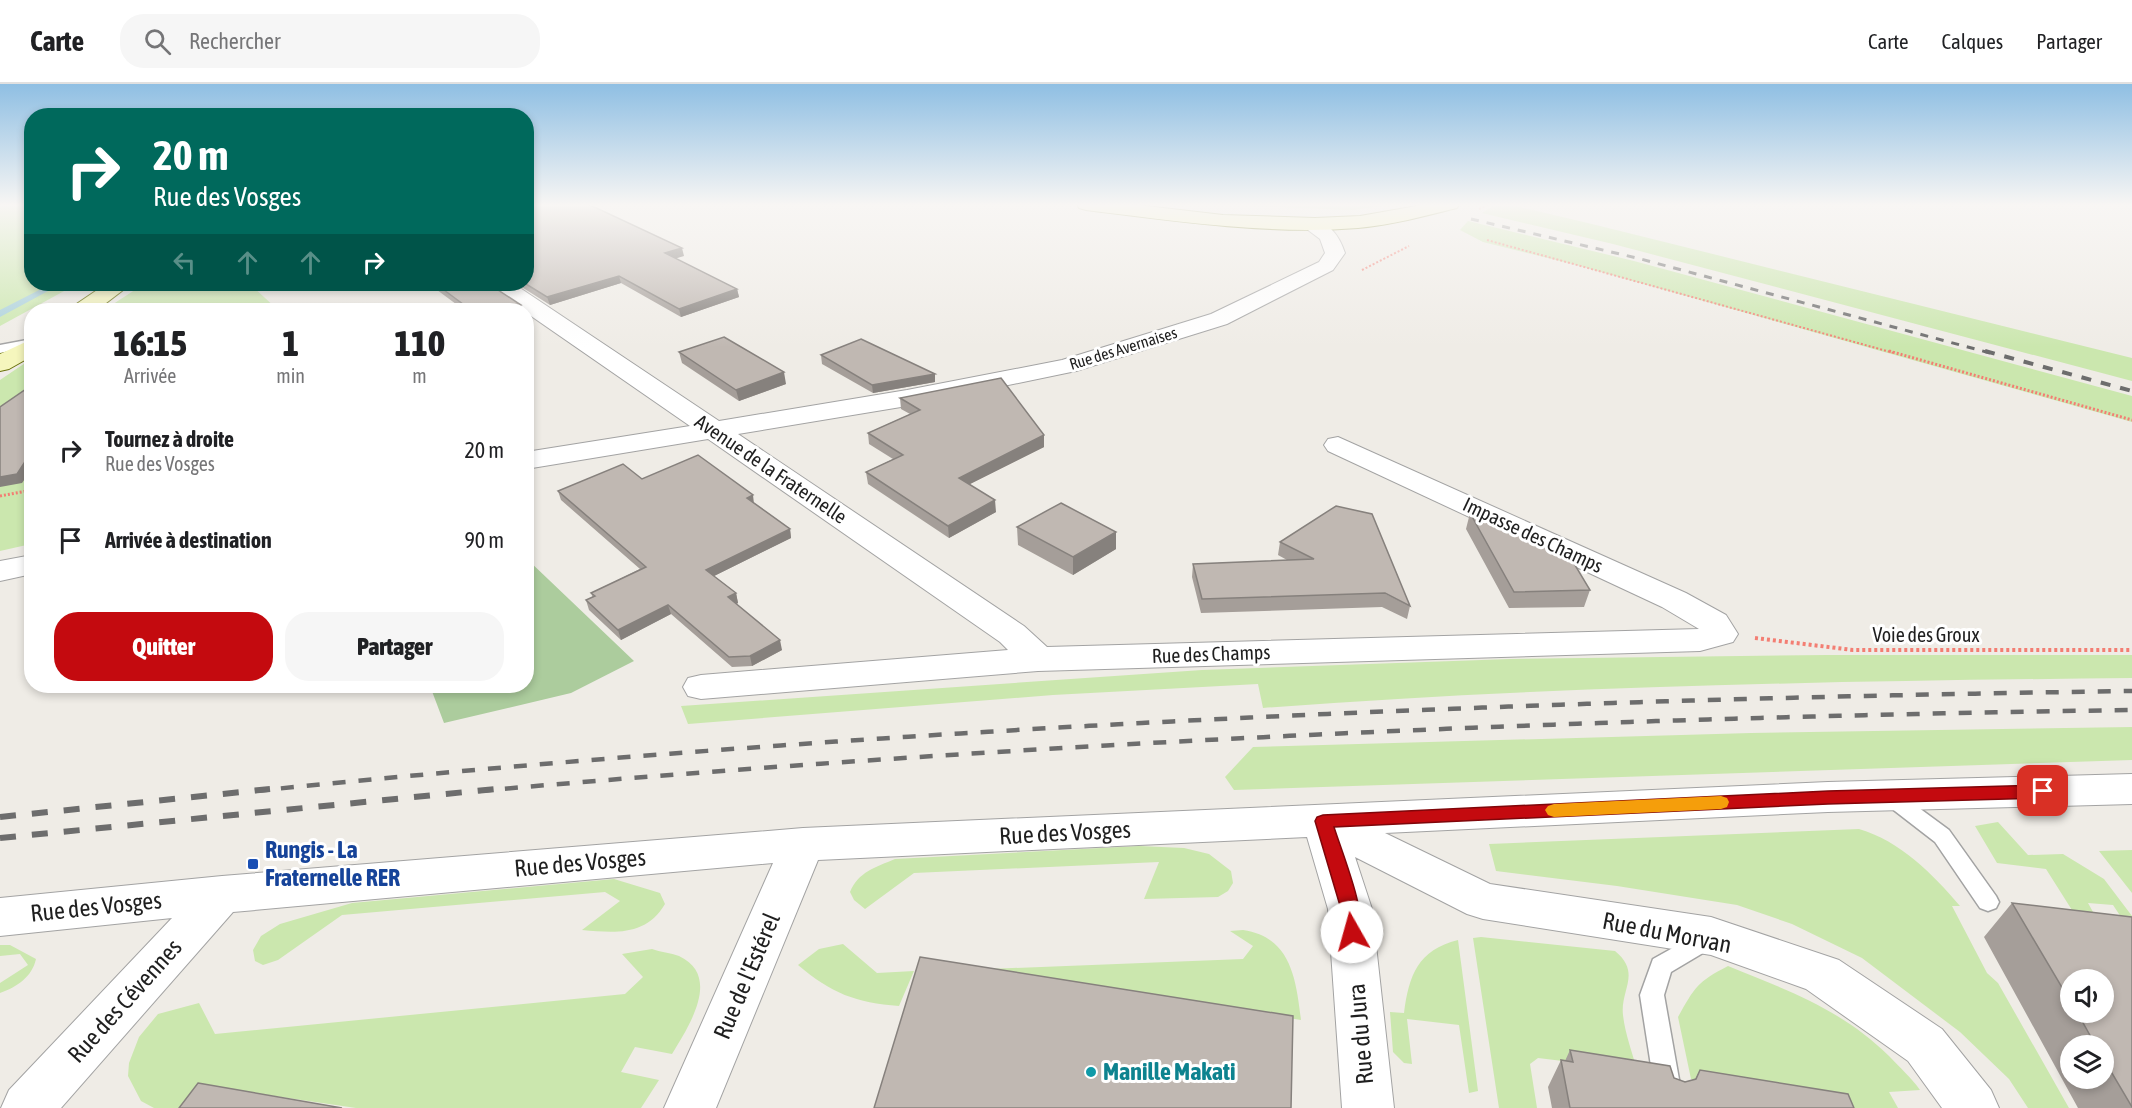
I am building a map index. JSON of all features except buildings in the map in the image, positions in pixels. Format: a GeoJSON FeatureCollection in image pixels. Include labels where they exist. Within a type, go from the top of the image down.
{"type":"FeatureCollection","features":[{"type":"Feature","properties":{"kind":"main road"},"geometry":{"type":"LineString","coordinates":[[93,303],[110,291]]}},
{"type":"Feature","properties":{"kind":"main road"},"geometry":{"type":"LineString","coordinates":[[0,364],[24,349]]}},
{"type":"Feature","properties":{"kind":"street","name":"Rue des Avernaises"},"geometry":{"type":"LineString","coordinates":[[713,429],[907,398],[1067,366],[1219,319],[1326,266],[1335,252]]}},
{"type":"Feature","properties":{"kind":"street","name":"Avenue de la Fraternelle"},"geometry":{"type":"LineString","coordinates":[[510,291],[528,303]]}},
{"type":"Feature","properties":{"kind":"street","name":"Avenue de la Fraternelle"},"geometry":{"type":"LineString","coordinates":[[534,307],[1011,634],[1038,659]]}},
{"type":"Feature","properties":{"kind":"street"},"geometry":{"type":"LineString","coordinates":[[534,460],[713,429]]}},
{"type":"Feature","properties":{"kind":"street","name":"Impasse des Champs"},"geometry":{"type":"LineString","coordinates":[[1338,445],[1674,600],[1714,622],[1721,634]]}},
{"type":"Feature","properties":{"kind":"street"},"geometry":{"type":"LineString","coordinates":[[0,571],[24,566]]}},
{"type":"Feature","properties":{"kind":"street","name":"Rue des Champs"},"geometry":{"type":"LineString","coordinates":[[701,687],[1038,659],[1700,640],[1721,634]]}},
{"type":"Feature","properties":{"kind":"street","name":"Rue des Vosges"},"geometry":{"type":"LineString","coordinates":[[0,917],[222,894],[803,844],[1888,796],[2132,789]]}},
{"type":"Feature","properties":{"kind":"street","name":"Rue du Morvan"},"geometry":{"type":"LineString","coordinates":[[1323,821],[1483,901],[1711,936],[1821,974],[1925,1045],[1973,1108]]}},
{"type":"Feature","properties":{"kind":"street","name":"Rue du Jura"},"geometry":{"type":"LineString","coordinates":[[1323,821],[1350,909],[1368,1108]]}},
{"type":"Feature","properties":{"kind":"street","name":"Rue de l'Estérel"},"geometry":{"type":"LineString","coordinates":[[690,1108],[803,844]]}},
{"type":"Feature","properties":{"kind":"street","name":"Rue des Cévennes"},"geometry":{"type":"LineString","coordinates":[[27,1108],[222,894]]}},
{"type":"Feature","properties":{"kind":"lane"},"geometry":{"type":"LineString","coordinates":[[0,349],[24,345]]}},
{"type":"Feature","properties":{"kind":"lane"},"geometry":{"type":"LineString","coordinates":[[1888,796],[1942,836],[1988,902]]}},
{"type":"Feature","properties":{"kind":"lane"},"geometry":{"type":"LineString","coordinates":[[1669,1095],[1659,1051],[1652,995],[1661,966],[1711,936]]}},
{"type":"Feature","properties":{"kind":"path"},"geometry":{"type":"LineString","coordinates":[[1533,252],[2132,420]]}},
{"type":"Feature","properties":{"kind":"path"},"geometry":{"type":"LineString","coordinates":[[0,496],[24,492]]}},
{"type":"Feature","properties":{"kind":"path","name":"Voie des Groux"},"geometry":{"type":"LineString","coordinates":[[1721,634],[1853,650],[2132,650]]}},
{"type":"Feature","properties":{"kind":"green space"},"geometry":{"type":"Polygon","coordinates":[[[0,252],[24,252],[24,291],[64,291],[42,303],[24,303],[24,313],[0,326],[0,252]]]}},
{"type":"Feature","properties":{"kind":"green space"},"geometry":{"type":"Polygon","coordinates":[[[1523,252],[1596,252],[2132,396],[2132,422],[1523,252]]]}},
{"type":"Feature","properties":{"kind":"green space"},"geometry":{"type":"Polygon","coordinates":[[[1642,252],[1704,252],[2132,358],[2132,381],[1642,252]]]}},
{"type":"Feature","properties":{"kind":"green space"},"geometry":{"type":"Polygon","coordinates":[[[133,291],[258,291],[270,303],[115,303],[133,291]]]}},
{"type":"Feature","properties":{"kind":"green space"},"geometry":{"type":"Polygon","coordinates":[[[24,364],[24,546],[0,551],[0,380],[24,364]]]}},
{"type":"Feature","properties":{"kind":"green space"},"geometry":{"type":"Polygon","coordinates":[[[534,566],[634,661],[571,693],[444,723],[433,693],[534,693],[534,566]]]}},
{"type":"Feature","properties":{"kind":"green space"},"geometry":{"type":"Polygon","coordinates":[[[1827,655],[2132,655],[2132,678],[1697,686],[1480,694],[1263,708],[1258,684],[1053,695],[688,724],[681,706],[1202,670],[1510,659],[1827,655]]]}},
{"type":"Feature","properties":{"kind":"green space"},"geometry":{"type":"Polygon","coordinates":[[[2132,727],[2132,760],[1234,790],[1225,777],[1253,747],[1751,733],[2132,727]]]}},
{"type":"Feature","properties":{"kind":"green space"},"geometry":{"type":"Polygon","coordinates":[[[1998,822],[2028,855],[2063,854],[2104,879],[2132,916],[2132,930],[2113,905],[2088,903],[2102,928],[2077,918],[2046,869],[1997,863],[1975,826],[1998,822]]]}},
{"type":"Feature","properties":{"kind":"green space"},"geometry":{"type":"Polygon","coordinates":[[[1859,829],[1874,834],[1902,850],[1939,882],[1960,906],[1952,906],[1987,973],[1998,983],[2069,1108],[2028,1108],[2009,1079],[1960,1032],[1862,958],[1792,924],[1737,905],[1617,886],[1496,871],[1489,844],[1859,829]]]}},
{"type":"Feature","properties":{"kind":"green space"},"geometry":{"type":"Polygon","coordinates":[[[1139,846],[1184,848],[1209,854],[1231,871],[1233,883],[1228,891],[1218,897],[1144,899],[1159,862],[914,873],[865,909],[854,900],[850,892],[853,885],[863,875],[895,859],[1139,846]]]}},
{"type":"Feature","properties":{"kind":"green space"},"geometry":{"type":"Polygon","coordinates":[[[2132,850],[2132,893],[2099,851],[2132,850]]]}},
{"type":"Feature","properties":{"kind":"green space"},"geometry":{"type":"Polygon","coordinates":[[[614,879],[660,893],[665,904],[649,922],[618,932],[582,930],[620,901],[605,892],[342,915],[278,960],[263,965],[255,961],[253,950],[261,936],[280,924],[352,903],[614,879]]]}},
{"type":"Feature","properties":{"kind":"green space"},"geometry":{"type":"Polygon","coordinates":[[[1243,930],[1259,934],[1272,941],[1281,951],[1293,975],[1301,1020],[988,969],[1243,959],[1253,946],[1230,931],[1243,930]]]}},
{"type":"Feature","properties":{"kind":"green space"},"geometry":{"type":"Polygon","coordinates":[[[1473,938],[1615,951],[1623,959],[1629,974],[1623,1015],[1637,1070],[1538,1058],[1530,1064],[1537,1108],[1499,1108],[1473,938]]]}},
{"type":"Feature","properties":{"kind":"green space"},"geometry":{"type":"Polygon","coordinates":[[[1458,940],[1478,1091],[1469,1093],[1459,1025],[1407,1019],[1412,1064],[1404,1063],[1393,1052],[1390,1012],[1404,1013],[1413,976],[1425,957],[1444,944],[1458,940]]]}},
{"type":"Feature","properties":{"kind":"green space"},"geometry":{"type":"Polygon","coordinates":[[[843,944],[877,973],[914,971],[899,1006],[884,1005],[845,995],[822,983],[798,965],[819,949],[843,944]]]}},
{"type":"Feature","properties":{"kind":"green space"},"geometry":{"type":"Polygon","coordinates":[[[0,945],[10,945],[36,959],[31,971],[23,981],[0,993],[0,983],[28,965],[20,954],[0,956],[0,945]]]}},
{"type":"Feature","properties":{"kind":"green space"},"geometry":{"type":"Polygon","coordinates":[[[652,949],[679,956],[692,965],[698,976],[700,988],[693,1016],[672,1054],[635,1047],[621,1072],[659,1080],[641,1108],[356,1108],[213,1087],[196,1108],[154,1108],[141,1101],[128,1076],[129,1063],[139,1037],[158,1014],[199,1003],[215,1034],[625,994],[643,977],[622,954],[652,949]]]}},
{"type":"Feature","properties":{"kind":"green space"},"geometry":{"type":"Polygon","coordinates":[[[1728,966],[1833,1013],[1871,1040],[1920,1090],[1889,1092],[1898,1108],[1832,1108],[1815,1099],[1691,1079],[1678,1017],[1698,986],[1709,976],[1728,966]]]}},
{"type":"Feature","properties":{"kind":"waterway"},"geometry":{"type":"LineString","coordinates":[[0,314],[44,291]]}},
{"type":"Feature","properties":{"kind":"railway"},"geometry":{"type":"LineString","coordinates":[[1611,252],[1990,353]]}},
{"type":"Feature","properties":{"kind":"railway"},"geometry":{"type":"LineString","coordinates":[[1985,351],[2132,391]]}},
{"type":"Feature","properties":{"kind":"railway"},"geometry":{"type":"LineString","coordinates":[[255,791],[723,750],[1192,720],[1662,701],[2132,691]]}},
{"type":"Feature","properties":{"kind":"railway"},"geometry":{"type":"LineString","coordinates":[[479,791],[892,759],[1305,735],[1718,719],[2132,710]]}},
{"type":"Feature","properties":{"kind":"railway"},"geometry":{"type":"LineString","coordinates":[[0,817],[270,789]]}},
{"type":"Feature","properties":{"kind":"railway"},"geometry":{"type":"LineString","coordinates":[[0,838],[496,789]]}},
{"type":"Feature","properties":{"kind":"slow traffic"},"geometry":{"type":"LineString","coordinates":[[1554,810],[1721,802]]}},
{"type":"Feature","properties":{"kind":"place","name":"Rungis - La Fraternelle RER"},"geometry":{"type":"Point","coordinates":[253,864]}},
{"type":"Feature","properties":{"kind":"place","name":"Manille Makati"},"geometry":{"type":"Point","coordinates":[1091,1072]}},
{"type":"Feature","properties":{"kind":"route"},"geometry":{"type":"LineString","coordinates":[[1352,932],[1350,909],[1323,821],[1828,797],[2043,791]]}}]}
